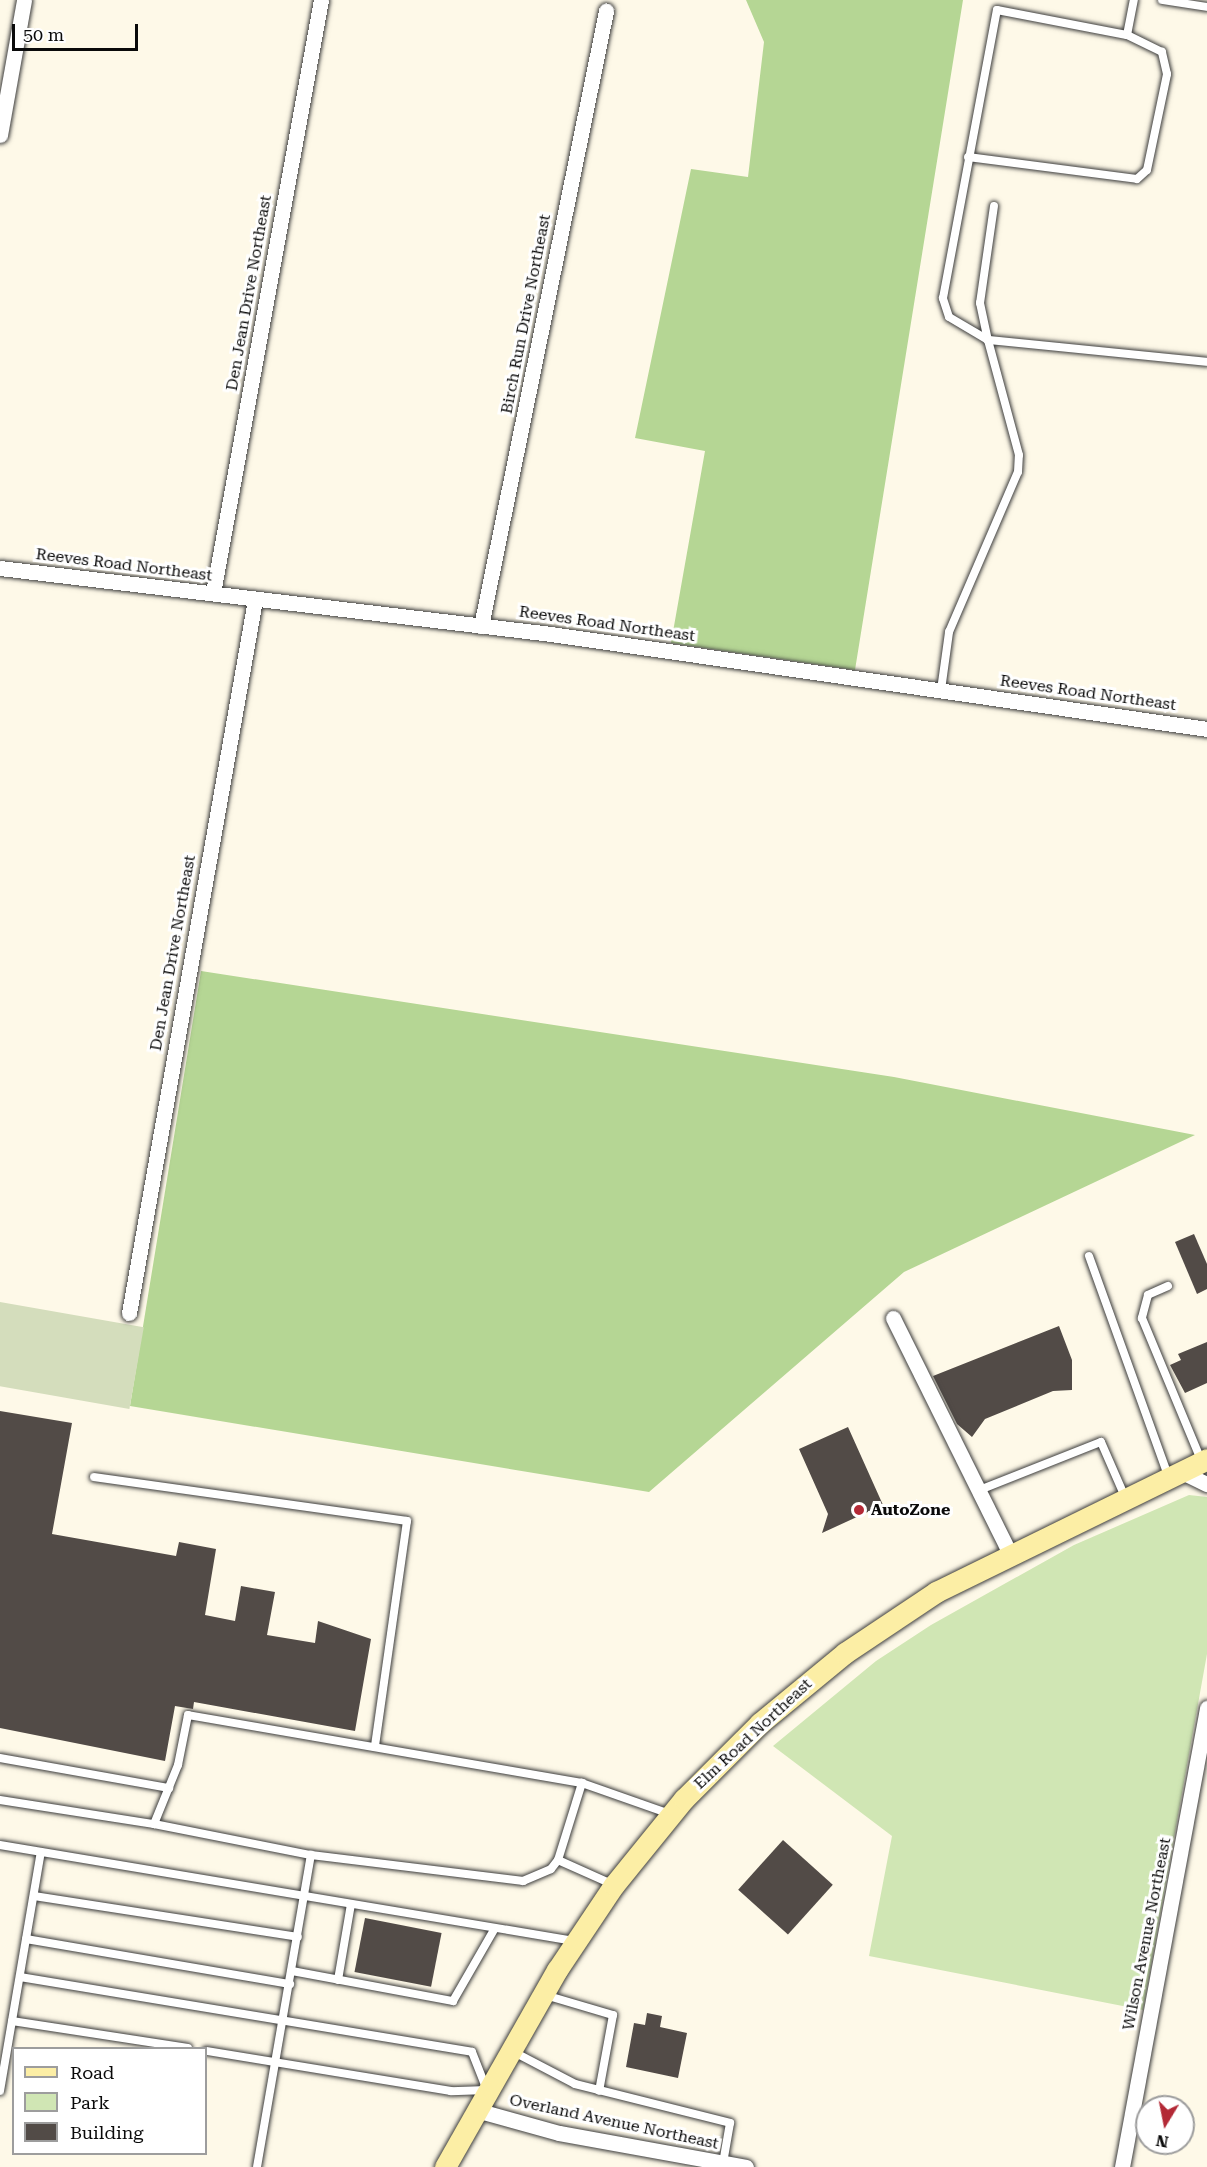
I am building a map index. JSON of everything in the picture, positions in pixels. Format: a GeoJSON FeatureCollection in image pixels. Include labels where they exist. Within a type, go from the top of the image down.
{"type":"FeatureCollection","features":[{"type":"Feature","properties":{"kind":"main road","name":"Elm Road Northeast"},"geometry":{"type":"LineString","coordinates":[[445,2167],[543,1995],[614,1886],[672,1814],[760,1723],[845,1653],[936,1592],[1009,1552],[1204,1460]]}},
{"type":"Feature","properties":{"kind":"street"},"geometry":{"type":"LineString","coordinates":[[0,135],[24,0]]}},
{"type":"Feature","properties":{"kind":"street","name":"Den Jean Drive Northeast"},"geometry":{"type":"LineString","coordinates":[[213,593],[321,0]]}},
{"type":"Feature","properties":{"kind":"street","name":"Birch Run Drive Northeast"},"geometry":{"type":"LineString","coordinates":[[481,626],[606,10]]}},
{"type":"Feature","properties":{"kind":"street","name":"Reeves Road Northeast"},"geometry":{"type":"LineString","coordinates":[[0,568],[481,626],[1207,729]]}},
{"type":"Feature","properties":{"kind":"street","name":"Den Jean Drive Northeast"},"geometry":{"type":"LineString","coordinates":[[129,1313],[255,600]]}},
{"type":"Feature","properties":{"kind":"street"},"geometry":{"type":"LineString","coordinates":[[893,1318],[982,1489],[1009,1552]]}},
{"type":"Feature","properties":{"kind":"street"},"geometry":{"type":"LineString","coordinates":[[1174,1474],[1207,1485]]}},
{"type":"Feature","properties":{"kind":"street","name":"Wilson Avenue Northeast"},"geometry":{"type":"LineString","coordinates":[[1122,2167],[1207,1708]]}},
{"type":"Feature","properties":{"kind":"street","name":"Overland Avenue Northeast"},"geometry":{"type":"LineString","coordinates":[[476,2110],[559,2133],[746,2167]]}},
{"type":"Feature","properties":{"kind":"lane"},"geometry":{"type":"LineString","coordinates":[[1127,34],[1134,0]]}},
{"type":"Feature","properties":{"kind":"lane"},"geometry":{"type":"LineString","coordinates":[[1162,0],[1207,7]]}},
{"type":"Feature","properties":{"kind":"lane"},"geometry":{"type":"LineString","coordinates":[[968,157],[1137,179],[1147,170],[1167,74],[1162,52],[1127,34],[997,10],[968,157],[943,298],[949,317],[988,340],[1207,362]]}},
{"type":"Feature","properties":{"kind":"lane"},"geometry":{"type":"LineString","coordinates":[[941,690],[949,632],[1018,472],[1019,455],[980,303],[994,206]]}},
{"type":"Feature","properties":{"kind":"lane"},"geometry":{"type":"LineString","coordinates":[[1089,1256],[1174,1474]]}},
{"type":"Feature","properties":{"kind":"lane"},"geometry":{"type":"LineString","coordinates":[[1168,1286],[1148,1295],[1142,1318],[1204,1460]]}},
{"type":"Feature","properties":{"kind":"lane"},"geometry":{"type":"LineString","coordinates":[[982,1489],[1101,1442],[1125,1497]]}},
{"type":"Feature","properties":{"kind":"lane"},"geometry":{"type":"LineString","coordinates":[[94,1477],[406,1521],[375,1747]]}},
{"type":"Feature","properties":{"kind":"lane"},"geometry":{"type":"LineString","coordinates":[[154,1824],[169,1788],[188,1715],[582,1783],[672,1814]]}},
{"type":"Feature","properties":{"kind":"lane"},"geometry":{"type":"LineString","coordinates":[[0,1758],[169,1788]]}},
{"type":"Feature","properties":{"kind":"lane"},"geometry":{"type":"LineString","coordinates":[[0,1800],[154,1824],[311,1855],[507,1882],[537,1878],[558,1860],[582,1783]]}},
{"type":"Feature","properties":{"kind":"lane"},"geometry":{"type":"LineString","coordinates":[[0,1845],[576,1942]]}},
{"type":"Feature","properties":{"kind":"lane"},"geometry":{"type":"LineString","coordinates":[[0,2091],[41,1852]]}},
{"type":"Feature","properties":{"kind":"lane"},"geometry":{"type":"LineString","coordinates":[[257,2167],[284,2022],[311,1855]]}},
{"type":"Feature","properties":{"kind":"lane"},"geometry":{"type":"LineString","coordinates":[[558,1860],[614,1886]]}},
{"type":"Feature","properties":{"kind":"lane"},"geometry":{"type":"LineString","coordinates":[[34,1896],[298,1937]]}},
{"type":"Feature","properties":{"kind":"lane"},"geometry":{"type":"LineString","coordinates":[[338,1980],[351,1904]]}},
{"type":"Feature","properties":{"kind":"lane"},"geometry":{"type":"LineString","coordinates":[[292,1971],[453,2001],[495,1928]]}},
{"type":"Feature","properties":{"kind":"lane"},"geometry":{"type":"LineString","coordinates":[[26,1940],[290,1984]]}},
{"type":"Feature","properties":{"kind":"lane"},"geometry":{"type":"LineString","coordinates":[[20,1977],[472,2052],[487,2090],[451,2091],[207,2051]]}},
{"type":"Feature","properties":{"kind":"lane"},"geometry":{"type":"LineString","coordinates":[[543,1995],[613,2015],[599,2091]]}},
{"type":"Feature","properties":{"kind":"lane"},"geometry":{"type":"LineString","coordinates":[[12,2021],[175,2047]]}},
{"type":"Feature","properties":{"kind":"lane"},"geometry":{"type":"LineString","coordinates":[[510,2050],[599,2091],[730,2123],[723,2163]]}},
{"type":"Feature","properties":{"kind":"green space"},"geometry":{"type":"Polygon","coordinates":[[[746,0],[963,0],[855,670],[671,643],[705,451],[635,438],[691,169],[748,177],[764,42],[746,0]]]}},
{"type":"Feature","properties":{"kind":"green space"},"geometry":{"type":"Polygon","coordinates":[[[201,971],[894,1077],[1195,1135],[904,1272],[649,1492],[130,1406],[201,971]]]}},
{"type":"Feature","properties":{"kind":"green space"},"geometry":{"type":"Polygon","coordinates":[[[0,1302],[144,1327],[129,1409],[0,1386],[0,1302]]]}},
{"type":"Feature","properties":{"kind":"green space"},"geometry":{"type":"Polygon","coordinates":[[[1189,1495],[1207,1497],[1207,1654],[1143,2010],[869,1956],[892,1836],[773,1746],[876,1661],[931,1625],[1074,1545],[1189,1495]]]}},
{"type":"Feature","properties":{"kind":"building"},"geometry":{"type":"Polygon","coordinates":[[[1194,1234],[1207,1264],[1207,1289],[1197,1294],[1175,1242],[1194,1234]]]}},
{"type":"Feature","properties":{"kind":"building"},"geometry":{"type":"Polygon","coordinates":[[[1059,1326],[1072,1360],[1072,1390],[1053,1391],[985,1419],[972,1437],[957,1424],[933,1376],[1059,1326]]]}},
{"type":"Feature","properties":{"kind":"building"},"geometry":{"type":"Polygon","coordinates":[[[1207,1342],[1207,1383],[1185,1393],[1170,1365],[1181,1360],[1178,1354],[1207,1342]]]}},
{"type":"Feature","properties":{"kind":"building"},"geometry":{"type":"Polygon","coordinates":[[[0,1411],[72,1423],[52,1534],[176,1556],[179,1542],[216,1549],[205,1615],[235,1621],[241,1586],[275,1592],[267,1635],[315,1643],[318,1621],[371,1639],[355,1731],[194,1702],[193,1709],[175,1706],[165,1761],[0,1728],[0,1411]]]}},
{"type":"Feature","properties":{"kind":"building"},"geometry":{"type":"Polygon","coordinates":[[[848,1427],[883,1505],[822,1533],[828,1514],[799,1449],[848,1427]]]}},
{"type":"Feature","properties":{"kind":"building"},"geometry":{"type":"Polygon","coordinates":[[[783,1840],[833,1885],[788,1935],[738,1890],[783,1840]]]}},
{"type":"Feature","properties":{"kind":"building"},"geometry":{"type":"Polygon","coordinates":[[[365,1918],[442,1933],[431,1987],[355,1972],[365,1918]]]}},
{"type":"Feature","properties":{"kind":"building"},"geometry":{"type":"Polygon","coordinates":[[[647,2013],[662,2016],[660,2027],[687,2033],[678,2078],[626,2067],[634,2023],[645,2025],[647,2013]]]}},
{"type":"Feature","properties":{"kind":"place","name":"AutoZone"},"geometry":{"type":"Point","coordinates":[859,1510]}}]}
